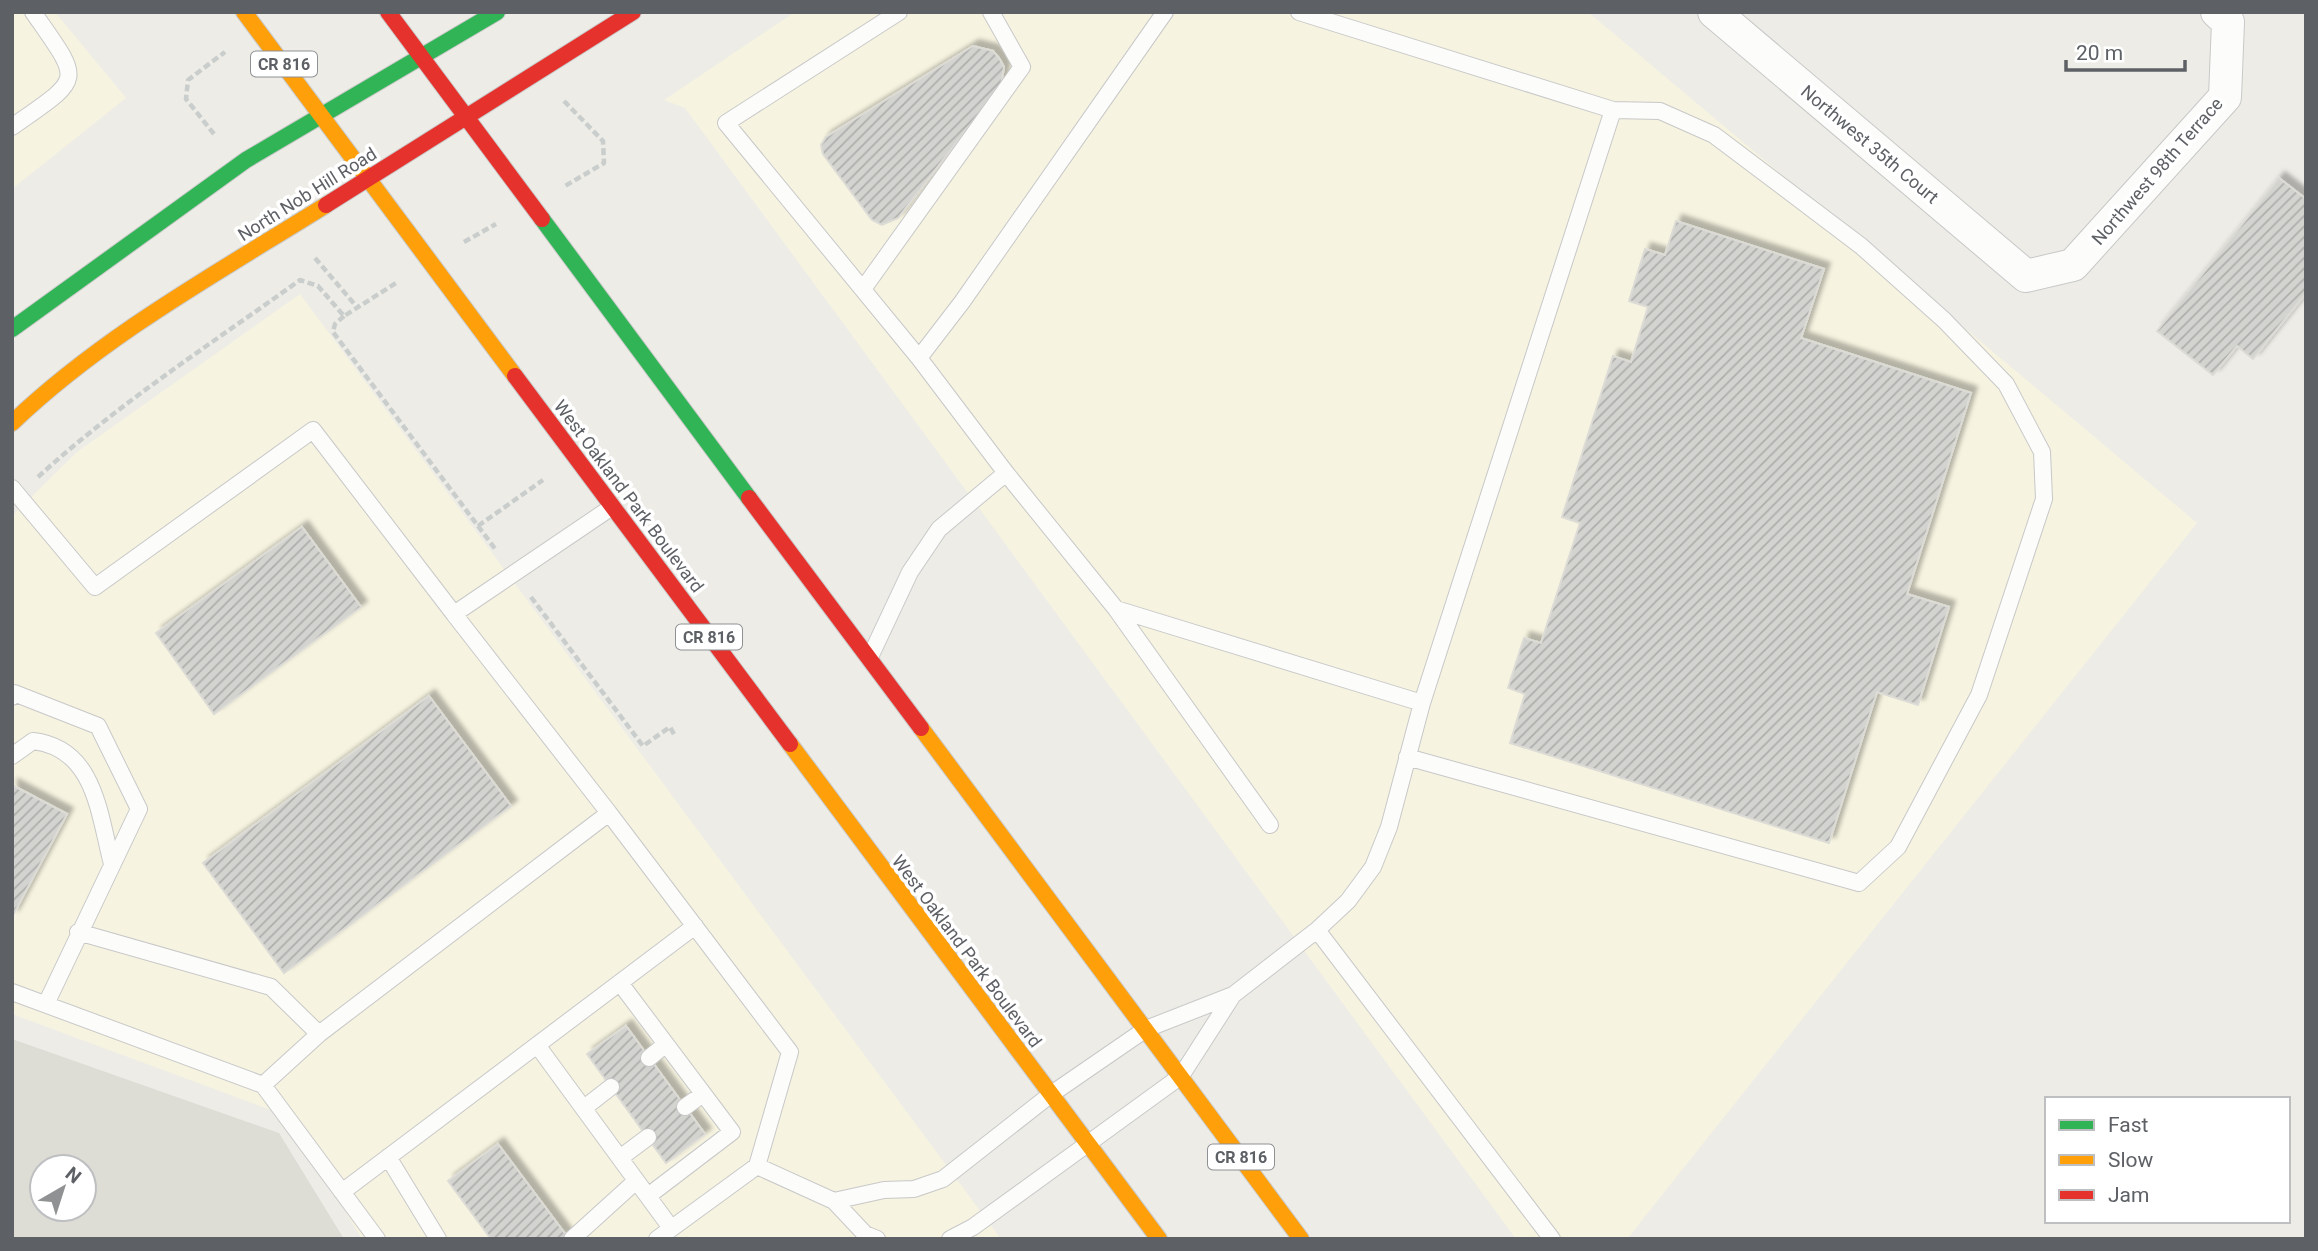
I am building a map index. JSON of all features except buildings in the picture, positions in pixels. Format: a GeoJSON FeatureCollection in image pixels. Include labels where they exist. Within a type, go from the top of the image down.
{"type":"FeatureCollection","features":[{"type":"Feature","properties":{"kind":"main road","name":"West Oakland Park Boulevard"},"geometry":{"type":"LineString","coordinates":[[244,12],[370,177],[612,507],[1159,1239]]}},
{"type":"Feature","properties":{"kind":"main road","name":"CR 816"},"geometry":{"type":"LineString","coordinates":[[388,12],[1301,1239]]}},
{"type":"Feature","properties":{"kind":"main road"},"geometry":{"type":"LineString","coordinates":[[12,328],[239,165],[497,12]]}},
{"type":"Feature","properties":{"kind":"main road","name":"North Nob Hill Road"},"geometry":{"type":"LineString","coordinates":[[12,423],[54,383],[154,313],[633,12]]}},
{"type":"Feature","properties":{"kind":"street","name":"Northwest 35th Court"},"geometry":{"type":"LineString","coordinates":[[1714,12],[2026,276]]}},
{"type":"Feature","properties":{"kind":"street","name":"Northwest 98th Terrace"},"geometry":{"type":"LineString","coordinates":[[2026,276],[2073,265],[2225,97],[2223,17]]}},
{"type":"Feature","properties":{"kind":"lane"},"geometry":{"type":"LineString","coordinates":[[12,127],[63,91],[70,78],[69,63],[33,12]]}},
{"type":"Feature","properties":{"kind":"lane"},"geometry":{"type":"LineString","coordinates":[[900,12],[726,123],[919,358],[1006,473],[1116,609],[1270,825]]}},
{"type":"Feature","properties":{"kind":"lane"},"geometry":{"type":"LineString","coordinates":[[863,289],[1022,67],[991,12]]}},
{"type":"Feature","properties":{"kind":"lane"},"geometry":{"type":"LineString","coordinates":[[919,358],[962,302],[1165,12]]}},
{"type":"Feature","properties":{"kind":"lane"},"geometry":{"type":"LineString","coordinates":[[1299,12],[1613,110],[1660,111],[1714,135],[1861,246],[1944,320],[2006,384],[2042,452],[2044,499],[1979,695],[1898,847],[1859,883],[1407,757]]}},
{"type":"Feature","properties":{"kind":"lane"},"geometry":{"type":"LineString","coordinates":[[834,1200],[884,1190],[914,1189],[943,1179],[1050,1095],[1146,1029],[1233,995],[1317,930],[1348,901],[1373,867],[1389,827],[1422,703],[1613,110]]}},
{"type":"Feature","properties":{"kind":"lane"},"geometry":{"type":"LineString","coordinates":[[15,491],[94,587],[313,430],[609,813],[789,1052],[757,1166],[657,1239]]}},
{"type":"Feature","properties":{"kind":"lane"},"geometry":{"type":"LineString","coordinates":[[870,657],[910,572],[939,529],[1006,473]]}},
{"type":"Feature","properties":{"kind":"lane"},"geometry":{"type":"LineString","coordinates":[[454,614],[612,507]]}},
{"type":"Feature","properties":{"kind":"lane"},"geometry":{"type":"LineString","coordinates":[[1116,609],[1422,703]]}},
{"type":"Feature","properties":{"kind":"lane"},"geometry":{"type":"LineString","coordinates":[[12,697],[14,693],[98,726],[139,809],[78,932],[46,1004]]}},
{"type":"Feature","properties":{"kind":"lane"},"geometry":{"type":"LineString","coordinates":[[12,756],[33,741],[52,743],[72,757],[89,779],[112,864]]}},
{"type":"Feature","properties":{"kind":"lane"},"geometry":{"type":"LineString","coordinates":[[263,1085],[319,1034],[609,813]]}},
{"type":"Feature","properties":{"kind":"lane"},"geometry":{"type":"LineString","coordinates":[[342,1192],[695,926]]}},
{"type":"Feature","properties":{"kind":"lane"},"geometry":{"type":"LineString","coordinates":[[1317,930],[1552,1239]]}},
{"type":"Feature","properties":{"kind":"lane"},"geometry":{"type":"LineString","coordinates":[[78,932],[271,987],[319,1034]]}},
{"type":"Feature","properties":{"kind":"lane"},"geometry":{"type":"LineString","coordinates":[[620,983],[732,1132],[648,1196]]}},
{"type":"Feature","properties":{"kind":"lane"},"geometry":{"type":"LineString","coordinates":[[12,992],[263,1085],[377,1239]]}},
{"type":"Feature","properties":{"kind":"lane"},"geometry":{"type":"LineString","coordinates":[[950,1239],[974,1227],[1181,1076],[1233,995]]}},
{"type":"Feature","properties":{"kind":"lane"},"geometry":{"type":"LineString","coordinates":[[649,1058],[666,1044]]}},
{"type":"Feature","properties":{"kind":"lane"},"geometry":{"type":"LineString","coordinates":[[537,1045],[671,1228]]}},
{"type":"Feature","properties":{"kind":"lane"},"geometry":{"type":"LineString","coordinates":[[584,1108],[611,1087]]}},
{"type":"Feature","properties":{"kind":"lane"},"geometry":{"type":"LineString","coordinates":[[685,1107],[703,1094]]}},
{"type":"Feature","properties":{"kind":"lane"},"geometry":{"type":"LineString","coordinates":[[620,1157],[648,1138]]}},
{"type":"Feature","properties":{"kind":"lane"},"geometry":{"type":"LineString","coordinates":[[388,1157],[438,1239]]}},
{"type":"Feature","properties":{"kind":"lane"},"geometry":{"type":"LineString","coordinates":[[757,1166],[834,1200],[865,1234],[877,1239]]}},
{"type":"Feature","properties":{"kind":"lane"},"geometry":{"type":"LineString","coordinates":[[572,1239],[636,1181]]}},
{"type":"Feature","properties":{"kind":"path"},"geometry":{"type":"LineString","coordinates":[[15,491],[176,365],[300,280],[318,286],[344,316]]}},
{"type":"Feature","properties":{"kind":"path"},"geometry":{"type":"LineString","coordinates":[[358,307],[335,324],[333,332],[643,746],[670,727],[675,736]]}},
{"type":"Feature","properties":{"kind":"path"},"geometry":{"type":"LineString","coordinates":[[478,526],[544,479]]}},
{"type":"Feature","properties":{"kind":"shaded area"},"geometry":{"type":"Polygon","coordinates":[[[12,12],[55,12],[126,98],[12,189],[12,12]]]}},
{"type":"Feature","properties":{"kind":"shaded area"},"geometry":{"type":"Polygon","coordinates":[[[795,12],[1588,12],[2197,523],[1627,1239],[1516,1239],[685,108],[664,100],[795,12]]]}},
{"type":"Feature","properties":{"kind":"shaded area"},"geometry":{"type":"Polygon","coordinates":[[[300,294],[1001,1239],[362,1239],[287,1116],[12,1014],[12,516],[77,452],[300,294]]]}},
{"type":"Feature","properties":{"kind":"shaded area"},"geometry":{"type":"Polygon","coordinates":[[[12,1039],[279,1133],[344,1239],[12,1239],[12,1039]]]}},
{"type":"Feature","properties":{"kind":"traffic: fast"},"geometry":{"type":"LineString","coordinates":[[12,329],[246,160],[497,12]]}},
{"type":"Feature","properties":{"kind":"traffic: fast"},"geometry":{"type":"LineString","coordinates":[[542,219],[749,498]]}},
{"type":"Feature","properties":{"kind":"traffic: slow"},"geometry":{"type":"LineString","coordinates":[[244,12],[515,376]]}},
{"type":"Feature","properties":{"kind":"traffic: slow"},"geometry":{"type":"LineString","coordinates":[[12,423],[85,361],[124,333],[326,205]]}},
{"type":"Feature","properties":{"kind":"traffic: slow"},"geometry":{"type":"LineString","coordinates":[[921,728],[1301,1239]]}},
{"type":"Feature","properties":{"kind":"traffic: slow"},"geometry":{"type":"LineString","coordinates":[[790,744],[1159,1239]]}},
{"type":"Feature","properties":{"kind":"traffic: jam"},"geometry":{"type":"LineString","coordinates":[[388,12],[542,219]]}},
{"type":"Feature","properties":{"kind":"traffic: jam"},"geometry":{"type":"LineString","coordinates":[[326,205],[633,12]]}},
{"type":"Feature","properties":{"kind":"traffic: jam"},"geometry":{"type":"LineString","coordinates":[[515,376],[790,744]]}},
{"type":"Feature","properties":{"kind":"traffic: jam"},"geometry":{"type":"LineString","coordinates":[[749,498],[921,728]]}}]}
